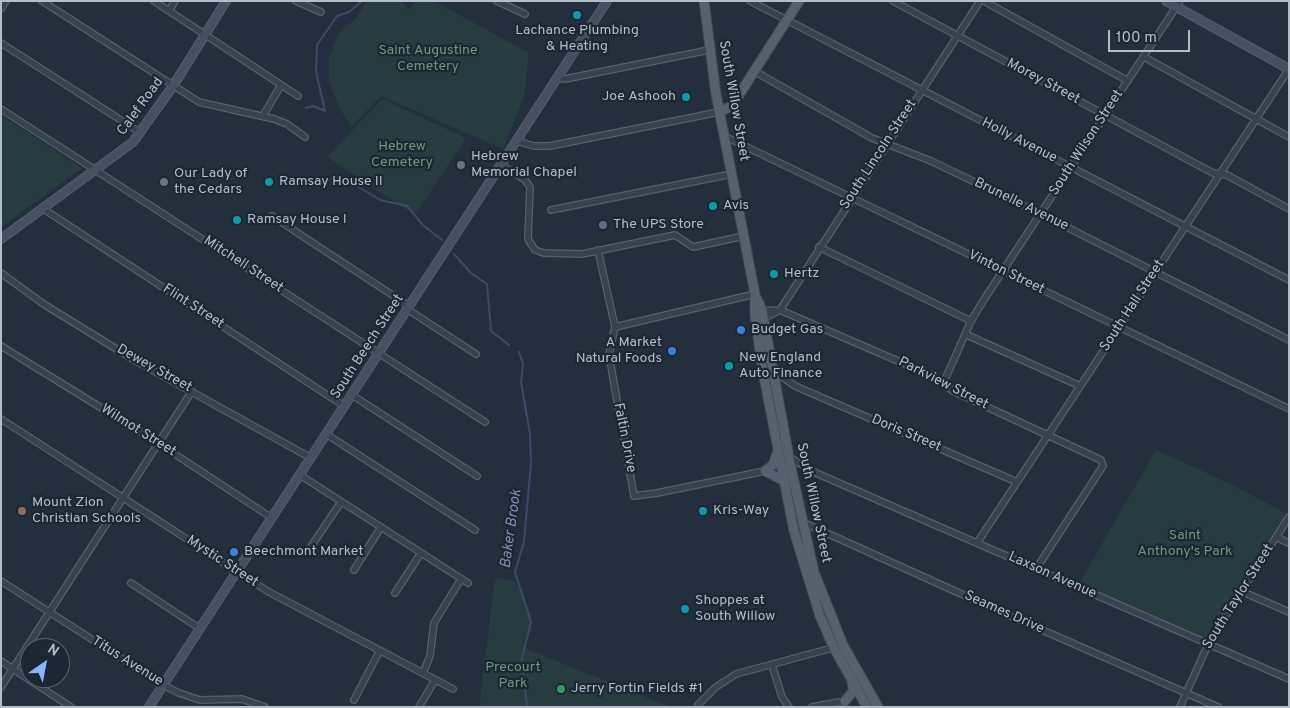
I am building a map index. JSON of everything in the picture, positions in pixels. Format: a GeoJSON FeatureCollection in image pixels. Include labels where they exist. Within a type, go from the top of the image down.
{"type":"FeatureCollection","features":[{"type":"Feature","properties":{"kind":"main road","name":"South Willow Street"},"geometry":{"type":"LineString","coordinates":[[704,1],[709,50],[719,112],[788,456],[784,481],[791,517],[820,616],[834,648],[866,707]]}},
{"type":"Feature","properties":{"kind":"main road"},"geometry":{"type":"LineString","coordinates":[[719,112],[732,106],[799,1]]}},
{"type":"Feature","properties":{"kind":"main road","name":"South Willow Street"},"geometry":{"type":"LineString","coordinates":[[759,316],[778,451],[786,468],[814,572],[843,645],[878,707]]}},
{"type":"Feature","properties":{"kind":"main road"},"geometry":{"type":"LineString","coordinates":[[778,451],[773,465],[765,471],[784,481]]}},
{"type":"Feature","properties":{"kind":"main road"},"geometry":{"type":"LineString","coordinates":[[845,701],[854,690],[851,680]]}},
{"type":"Feature","properties":{"kind":"main road"},"geometry":{"type":"LineString","coordinates":[[845,701],[861,698]]}},
{"type":"Feature","properties":{"kind":"street"},"geometry":{"type":"LineString","coordinates":[[1,9],[6,1]]}},
{"type":"Feature","properties":{"kind":"street"},"geometry":{"type":"LineString","coordinates":[[42,1],[173,86],[205,104],[263,116],[287,124],[305,137]]}},
{"type":"Feature","properties":{"kind":"street"},"geometry":{"type":"LineString","coordinates":[[154,1],[298,96]]}},
{"type":"Feature","properties":{"kind":"street"},"geometry":{"type":"LineString","coordinates":[[169,11],[175,1]]}},
{"type":"Feature","properties":{"kind":"street","name":"Calef Road"},"geometry":{"type":"LineString","coordinates":[[1,239],[127,148],[141,133],[173,86],[226,1]]}},
{"type":"Feature","properties":{"kind":"street"},"geometry":{"type":"LineString","coordinates":[[296,1],[321,12]]}},
{"type":"Feature","properties":{"kind":"street"},"geometry":{"type":"LineString","coordinates":[[497,1],[505,3],[525,14]]}},
{"type":"Feature","properties":{"kind":"street","name":"South Beech Street"},"geometry":{"type":"LineString","coordinates":[[149,707],[607,1]]}},
{"type":"Feature","properties":{"kind":"street","name":"Holly Avenue"},"geometry":{"type":"LineString","coordinates":[[750,1],[1289,280]]}},
{"type":"Feature","properties":{"kind":"street","name":"Morey Street"},"geometry":{"type":"LineString","coordinates":[[893,1],[1213,172],[1220,173],[1289,209]]}},
{"type":"Feature","properties":{"kind":"street","name":"South Lincoln Street"},"geometry":{"type":"LineString","coordinates":[[759,316],[780,310],[980,1]]}},
{"type":"Feature","properties":{"kind":"street"},"geometry":{"type":"LineString","coordinates":[[984,1],[1128,81]]}},
{"type":"Feature","properties":{"kind":"street"},"geometry":{"type":"LineString","coordinates":[[1166,1],[1178,4],[1289,69]]}},
{"type":"Feature","properties":{"kind":"street","name":"South Wilson Street"},"geometry":{"type":"LineString","coordinates":[[943,384],[971,321],[1178,4]]}},
{"type":"Feature","properties":{"kind":"street"},"geometry":{"type":"LineString","coordinates":[[1,43],[141,133]]}},
{"type":"Feature","properties":{"kind":"street"},"geometry":{"type":"LineString","coordinates":[[557,78],[565,79],[709,50]]}},
{"type":"Feature","properties":{"kind":"street"},"geometry":{"type":"LineString","coordinates":[[1144,58],[1289,137]]}},
{"type":"Feature","properties":{"kind":"street","name":"South Hall Street"},"geometry":{"type":"LineString","coordinates":[[977,543],[1289,69]]}},
{"type":"Feature","properties":{"kind":"street","name":"Brunelle Avenue"},"geometry":{"type":"LineString","coordinates":[[754,71],[805,98],[840,121],[886,145],[931,161],[1041,214],[1289,340]]}},
{"type":"Feature","properties":{"kind":"street"},"geometry":{"type":"LineString","coordinates":[[263,116],[281,85]]}},
{"type":"Feature","properties":{"kind":"street","name":"Mitchell Street"},"geometry":{"type":"LineString","coordinates":[[1,109],[485,422]]}},
{"type":"Feature","properties":{"kind":"street"},"geometry":{"type":"LineString","coordinates":[[517,141],[534,146],[550,146],[719,112]]}},
{"type":"Feature","properties":{"kind":"street","name":"Vinton Street"},"geometry":{"type":"LineString","coordinates":[[724,136],[1289,409]]}},
{"type":"Feature","properties":{"kind":"street"},"geometry":{"type":"LineString","coordinates":[[502,165],[525,180],[530,187],[527,234],[529,242],[536,250],[552,255],[568,255],[674,235],[680,236],[693,247],[744,236]]}},
{"type":"Feature","properties":{"kind":"street"},"geometry":{"type":"LineString","coordinates":[[551,210],[732,174]]}},
{"type":"Feature","properties":{"kind":"street","name":"Flint Street"},"geometry":{"type":"LineString","coordinates":[[42,208],[344,406]]}},
{"type":"Feature","properties":{"kind":"street"},"geometry":{"type":"LineString","coordinates":[[272,216],[476,354]]}},
{"type":"Feature","properties":{"kind":"street"},"geometry":{"type":"LineString","coordinates":[[819,247],[971,321]]}},
{"type":"Feature","properties":{"kind":"street","name":"Faltin Drive"},"geometry":{"type":"LineString","coordinates":[[598,250],[615,326],[610,355],[634,496],[765,471]]}},
{"type":"Feature","properties":{"kind":"street","name":"Dewey Street"},"geometry":{"type":"LineString","coordinates":[[1,273],[136,361],[311,458]]}},
{"type":"Feature","properties":{"kind":"street"},"geometry":{"type":"LineString","coordinates":[[615,326],[754,294]]}},
{"type":"Feature","properties":{"kind":"street"},"geometry":{"type":"LineString","coordinates":[[759,316],[780,310]]}},
{"type":"Feature","properties":{"kind":"street","name":"Parkview Street"},"geometry":{"type":"LineString","coordinates":[[780,310],[935,377],[953,391],[1103,462],[1036,569]]}},
{"type":"Feature","properties":{"kind":"street"},"geometry":{"type":"LineString","coordinates":[[965,334],[1080,386]]}},
{"type":"Feature","properties":{"kind":"street","name":"Wilmot Street"},"geometry":{"type":"LineString","coordinates":[[1,346],[158,443],[272,518]]}},
{"type":"Feature","properties":{"kind":"street","name":"Doris Street"},"geometry":{"type":"LineString","coordinates":[[771,368],[779,376],[795,386],[1017,482]]}},
{"type":"Feature","properties":{"kind":"street"},"geometry":{"type":"LineString","coordinates":[[776,395],[783,386],[795,386]]}},
{"type":"Feature","properties":{"kind":"street"},"geometry":{"type":"LineString","coordinates":[[1,686],[192,391]]}},
{"type":"Feature","properties":{"kind":"street"},"geometry":{"type":"LineString","coordinates":[[352,395],[477,476]]}},
{"type":"Feature","properties":{"kind":"street","name":"Mystic Street"},"geometry":{"type":"LineString","coordinates":[[1,419],[268,592],[453,689]]}},
{"type":"Feature","properties":{"kind":"street"},"geometry":{"type":"LineString","coordinates":[[326,434],[475,530]]}},
{"type":"Feature","properties":{"kind":"street","name":"Laxson Avenue"},"geometry":{"type":"LineString","coordinates":[[788,456],[816,473],[1289,679]]}},
{"type":"Feature","properties":{"kind":"street","name":"Laxson Avenue"},"geometry":{"type":"LineString","coordinates":[[786,468],[816,473]]}},
{"type":"Feature","properties":{"kind":"street"},"geometry":{"type":"LineString","coordinates":[[300,475],[468,583]]}},
{"type":"Feature","properties":{"kind":"street"},"geometry":{"type":"LineString","coordinates":[[308,551],[341,502]]}},
{"type":"Feature","properties":{"kind":"street","name":"Seames Drive"},"geometry":{"type":"LineString","coordinates":[[791,517],[1008,616],[1218,707]]}},
{"type":"Feature","properties":{"kind":"street","name":"South Taylor Street"},"geometry":{"type":"LineString","coordinates":[[1180,707],[1208,644],[1289,517]]}},
{"type":"Feature","properties":{"kind":"street"},"geometry":{"type":"LineString","coordinates":[[354,570],[380,527]]}},
{"type":"Feature","properties":{"kind":"street"},"geometry":{"type":"LineString","coordinates":[[1276,537],[1289,543]]}},
{"type":"Feature","properties":{"kind":"street"},"geometry":{"type":"LineString","coordinates":[[394,593],[421,553]]}},
{"type":"Feature","properties":{"kind":"street"},"geometry":{"type":"LineString","coordinates":[[423,673],[431,649],[434,624],[461,578]]}},
{"type":"Feature","properties":{"kind":"street","name":"Titus Avenue"},"geometry":{"type":"LineString","coordinates":[[1,581],[163,685],[200,700],[242,699],[265,707]]}},
{"type":"Feature","properties":{"kind":"street"},"geometry":{"type":"LineString","coordinates":[[131,583],[199,628]]}},
{"type":"Feature","properties":{"kind":"street"},"geometry":{"type":"LineString","coordinates":[[1241,591],[1289,612]]}},
{"type":"Feature","properties":{"kind":"street"},"geometry":{"type":"LineString","coordinates":[[698,705],[730,676],[843,645]]}},
{"type":"Feature","properties":{"kind":"street"},"geometry":{"type":"LineString","coordinates":[[354,700],[380,652]]}},
{"type":"Feature","properties":{"kind":"street"},"geometry":{"type":"LineString","coordinates":[[1,661],[72,707]]}},
{"type":"Feature","properties":{"kind":"street"},"geometry":{"type":"LineString","coordinates":[[772,665],[782,697],[789,707]]}},
{"type":"Feature","properties":{"kind":"street"},"geometry":{"type":"LineString","coordinates":[[419,707],[435,680]]}},
{"type":"Feature","properties":{"kind":"street"},"geometry":{"type":"LineString","coordinates":[[812,707],[845,701]]}},
{"type":"Feature","properties":{"kind":"green space","name":"Saint Augustine Cemetery"},"geometry":{"type":"Polygon","coordinates":[[[367,1],[402,1],[408,10],[417,1],[434,1],[529,53],[524,97],[503,149],[381,96],[351,127],[329,83],[329,59],[338,34],[356,18],[367,1]]]}},
{"type":"Feature","properties":{"kind":"green space","name":"Hebrew Cemetery"},"geometry":{"type":"Polygon","coordinates":[[[382,99],[466,138],[415,215],[327,157],[382,99]]]}},
{"type":"Feature","properties":{"kind":"green space"},"geometry":{"type":"Polygon","coordinates":[[[1,115],[82,168],[1,227],[1,115]]]}},
{"type":"Feature","properties":{"kind":"green space","name":"Saint Anthony's Park"},"geometry":{"type":"Polygon","coordinates":[[[1156,450],[1233,485],[1289,515],[1208,644],[1077,587],[1156,450]]]}},
{"type":"Feature","properties":{"kind":"green space","name":"Precourt Park"},"geometry":{"type":"Polygon","coordinates":[[[495,578],[516,582],[529,610],[531,630],[524,648],[671,707],[479,707],[495,578]]]}},
{"type":"Feature","properties":{"kind":"waterway","name":"Baker Brook"},"geometry":{"type":"LineString","coordinates":[[306,108],[313,106],[325,111],[316,72],[317,45],[337,16],[349,12],[362,1]]}},
{"type":"Feature","properties":{"kind":"waterway","name":"Baker Brook"},"geometry":{"type":"LineString","coordinates":[[321,178],[345,179],[380,200],[407,206],[423,225],[442,240]]}},
{"type":"Feature","properties":{"kind":"waterway","name":"Baker Brook"},"geometry":{"type":"LineString","coordinates":[[454,254],[471,273],[487,284],[491,331],[509,345]]}},
{"type":"Feature","properties":{"kind":"waterway","name":"Baker Brook"},"geometry":{"type":"LineString","coordinates":[[519,352],[523,364],[521,382],[530,434],[531,463],[524,542],[515,572],[531,622],[522,658],[527,707]]}},
{"type":"Feature","properties":{"kind":"place","name":"Lachance Plumbing & Heating"},"geometry":{"type":"Point","coordinates":[577,15]}},
{"type":"Feature","properties":{"kind":"place","name":"Joe Ashooh"},"geometry":{"type":"Point","coordinates":[686,97]}},
{"type":"Feature","properties":{"kind":"place","name":"Hebrew Memorial Chapel"},"geometry":{"type":"Point","coordinates":[461,165]}},
{"type":"Feature","properties":{"kind":"place","name":"Our Lady of the Cedars"},"geometry":{"type":"Point","coordinates":[164,182]}},
{"type":"Feature","properties":{"kind":"place","name":"Ramsay House II"},"geometry":{"type":"Point","coordinates":[269,182]}},
{"type":"Feature","properties":{"kind":"place","name":"Avis"},"geometry":{"type":"Point","coordinates":[713,206]}},
{"type":"Feature","properties":{"kind":"place","name":"Ramsay House I"},"geometry":{"type":"Point","coordinates":[237,220]}},
{"type":"Feature","properties":{"kind":"place","name":"The UPS Store"},"geometry":{"type":"Point","coordinates":[603,225]}},
{"type":"Feature","properties":{"kind":"place","name":"Hertz"},"geometry":{"type":"Point","coordinates":[774,274]}},
{"type":"Feature","properties":{"kind":"place","name":"Budget Gas"},"geometry":{"type":"Point","coordinates":[741,330]}},
{"type":"Feature","properties":{"kind":"place","name":"A Market Natural Foods"},"geometry":{"type":"Point","coordinates":[672,351]}},
{"type":"Feature","properties":{"kind":"place","name":"New England Auto Finance"},"geometry":{"type":"Point","coordinates":[729,366]}},
{"type":"Feature","properties":{"kind":"place","name":"Mount Zion Christian Schools"},"geometry":{"type":"Point","coordinates":[22,511]}},
{"type":"Feature","properties":{"kind":"place","name":"Kris-Way"},"geometry":{"type":"Point","coordinates":[703,511]}},
{"type":"Feature","properties":{"kind":"place","name":"Beechmont Market"},"geometry":{"type":"Point","coordinates":[234,552]}},
{"type":"Feature","properties":{"kind":"place","name":"Shoppes at South Willow"},"geometry":{"type":"Point","coordinates":[685,609]}},
{"type":"Feature","properties":{"kind":"place","name":"Jerry Fortin Fields #1"},"geometry":{"type":"Point","coordinates":[561,689]}}]}
